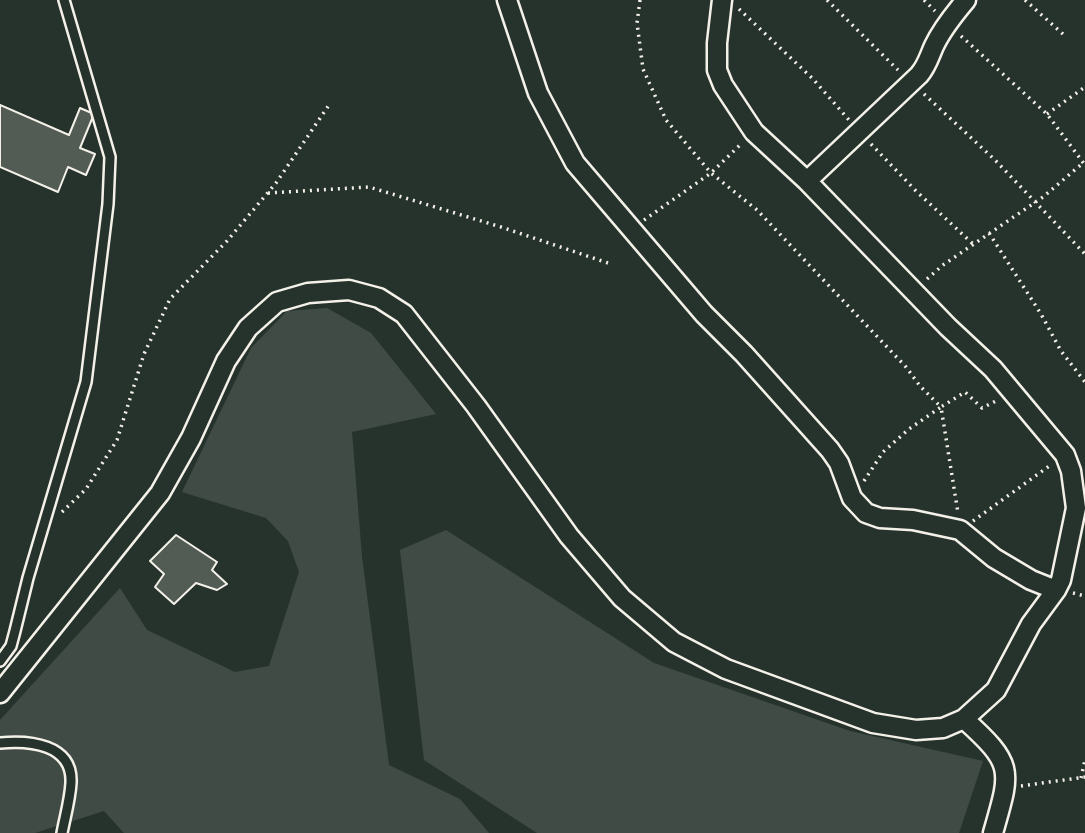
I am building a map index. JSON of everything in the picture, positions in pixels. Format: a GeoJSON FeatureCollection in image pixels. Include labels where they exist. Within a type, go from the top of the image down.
{"type":"FeatureCollection","features":[{"type":"Feature","properties":{"kind":"street"},"geometry":{"type":"LineString","coordinates":[[507,0],[538,93],[575,163],[704,314],[744,354],[830,450],[839,463],[852,498],[866,513],[880,518],[913,520],[960,530],[994,558],[1031,580],[1056,590]]}},
{"type":"Feature","properties":{"kind":"street"},"geometry":{"type":"LineString","coordinates":[[0,693],[160,493],[191,438],[226,361],[248,328],[277,302],[308,293],[349,290],[379,298],[404,314],[476,406],[569,536],[622,598],[674,642],[726,669],[873,723],[916,730],[943,728],[964,719],[996,690],[1031,624],[1061,580],[1076,508],[1071,471],[1065,455],[1013,392],[807,181],[754,132],[723,85],[717,70],[722,0]]}},
{"type":"Feature","properties":{"kind":"street"},"geometry":{"type":"LineString","coordinates":[[807,181],[927,65],[934,45],[954,13],[967,0]]}},
{"type":"Feature","properties":{"kind":"street"},"geometry":{"type":"LineString","coordinates":[[964,719],[990,743],[1006,770],[1006,788],[993,833]]}},
{"type":"Feature","properties":{"kind":"lane"},"geometry":{"type":"LineString","coordinates":[[0,661],[10,646],[15,631],[86,382],[108,204],[110,156],[64,0]]}},
{"type":"Feature","properties":{"kind":"lane"},"geometry":{"type":"LineString","coordinates":[[0,743],[38,743],[53,748],[64,759],[69,767],[71,782],[62,833]]}},
{"type":"Feature","properties":{"kind":"path"},"geometry":{"type":"LineString","coordinates":[[640,0],[637,23],[643,69],[666,120],[711,173],[757,210],[941,407],[960,530],[1065,455]]}},
{"type":"Feature","properties":{"kind":"path"},"geometry":{"type":"LineString","coordinates":[[827,0],[995,160],[1085,254]]}},
{"type":"Feature","properties":{"kind":"path"},"geometry":{"type":"LineString","coordinates":[[914,290],[943,265],[1034,203],[1084,163],[1046,114],[924,0]]}},
{"type":"Feature","properties":{"kind":"path"},"geometry":{"type":"LineString","coordinates":[[1025,0],[1064,35]]}},
{"type":"Feature","properties":{"kind":"path"},"geometry":{"type":"LineString","coordinates":[[1046,114],[1085,87]]}},
{"type":"Feature","properties":{"kind":"path"},"geometry":{"type":"LineString","coordinates":[[41,533],[86,489],[117,440],[144,354],[170,299],[227,241],[268,193],[329,106]]}},
{"type":"Feature","properties":{"kind":"path"},"geometry":{"type":"LineString","coordinates":[[631,229],[711,173],[754,132]]}},
{"type":"Feature","properties":{"kind":"path"},"geometry":{"type":"LineString","coordinates":[[268,193],[369,187],[611,264]]}},
{"type":"Feature","properties":{"kind":"path"},"geometry":{"type":"LineString","coordinates":[[989,233],[1041,314],[1061,351],[1084,379]]}},
{"type":"Feature","properties":{"kind":"path"},"geometry":{"type":"LineString","coordinates":[[852,498],[883,452],[909,429],[941,407],[965,392],[982,408],[1013,392]]}},
{"type":"Feature","properties":{"kind":"path"},"geometry":{"type":"LineString","coordinates":[[1006,788],[1083,778],[1085,760]]}},
{"type":"Feature","properties":{"kind":"shaded area"},"geometry":{"type":"Polygon","coordinates":[[[327,308],[371,333],[436,414],[352,432],[362,557],[389,765],[460,799],[489,833],[124,833],[104,811],[35,833],[0,833],[0,720],[120,588],[147,630],[235,672],[269,666],[299,572],[288,541],[266,518],[182,492],[251,348],[287,311],[327,308]]]}},
{"type":"Feature","properties":{"kind":"shaded area"},"geometry":{"type":"Polygon","coordinates":[[[446,530],[654,663],[850,731],[983,761],[959,833],[537,833],[424,760],[400,550],[446,530]]]}},
{"type":"Feature","properties":{"kind":"building"},"geometry":{"type":"Polygon","coordinates":[[[0,105],[69,135],[80,108],[94,114],[80,148],[95,154],[86,175],[68,167],[58,192],[0,167],[0,105]]]}},
{"type":"Feature","properties":{"kind":"building"},"geometry":{"type":"Polygon","coordinates":[[[176,535],[217,562],[212,570],[227,584],[217,590],[196,583],[174,604],[155,587],[164,574],[150,561],[176,535]]]}}]}
